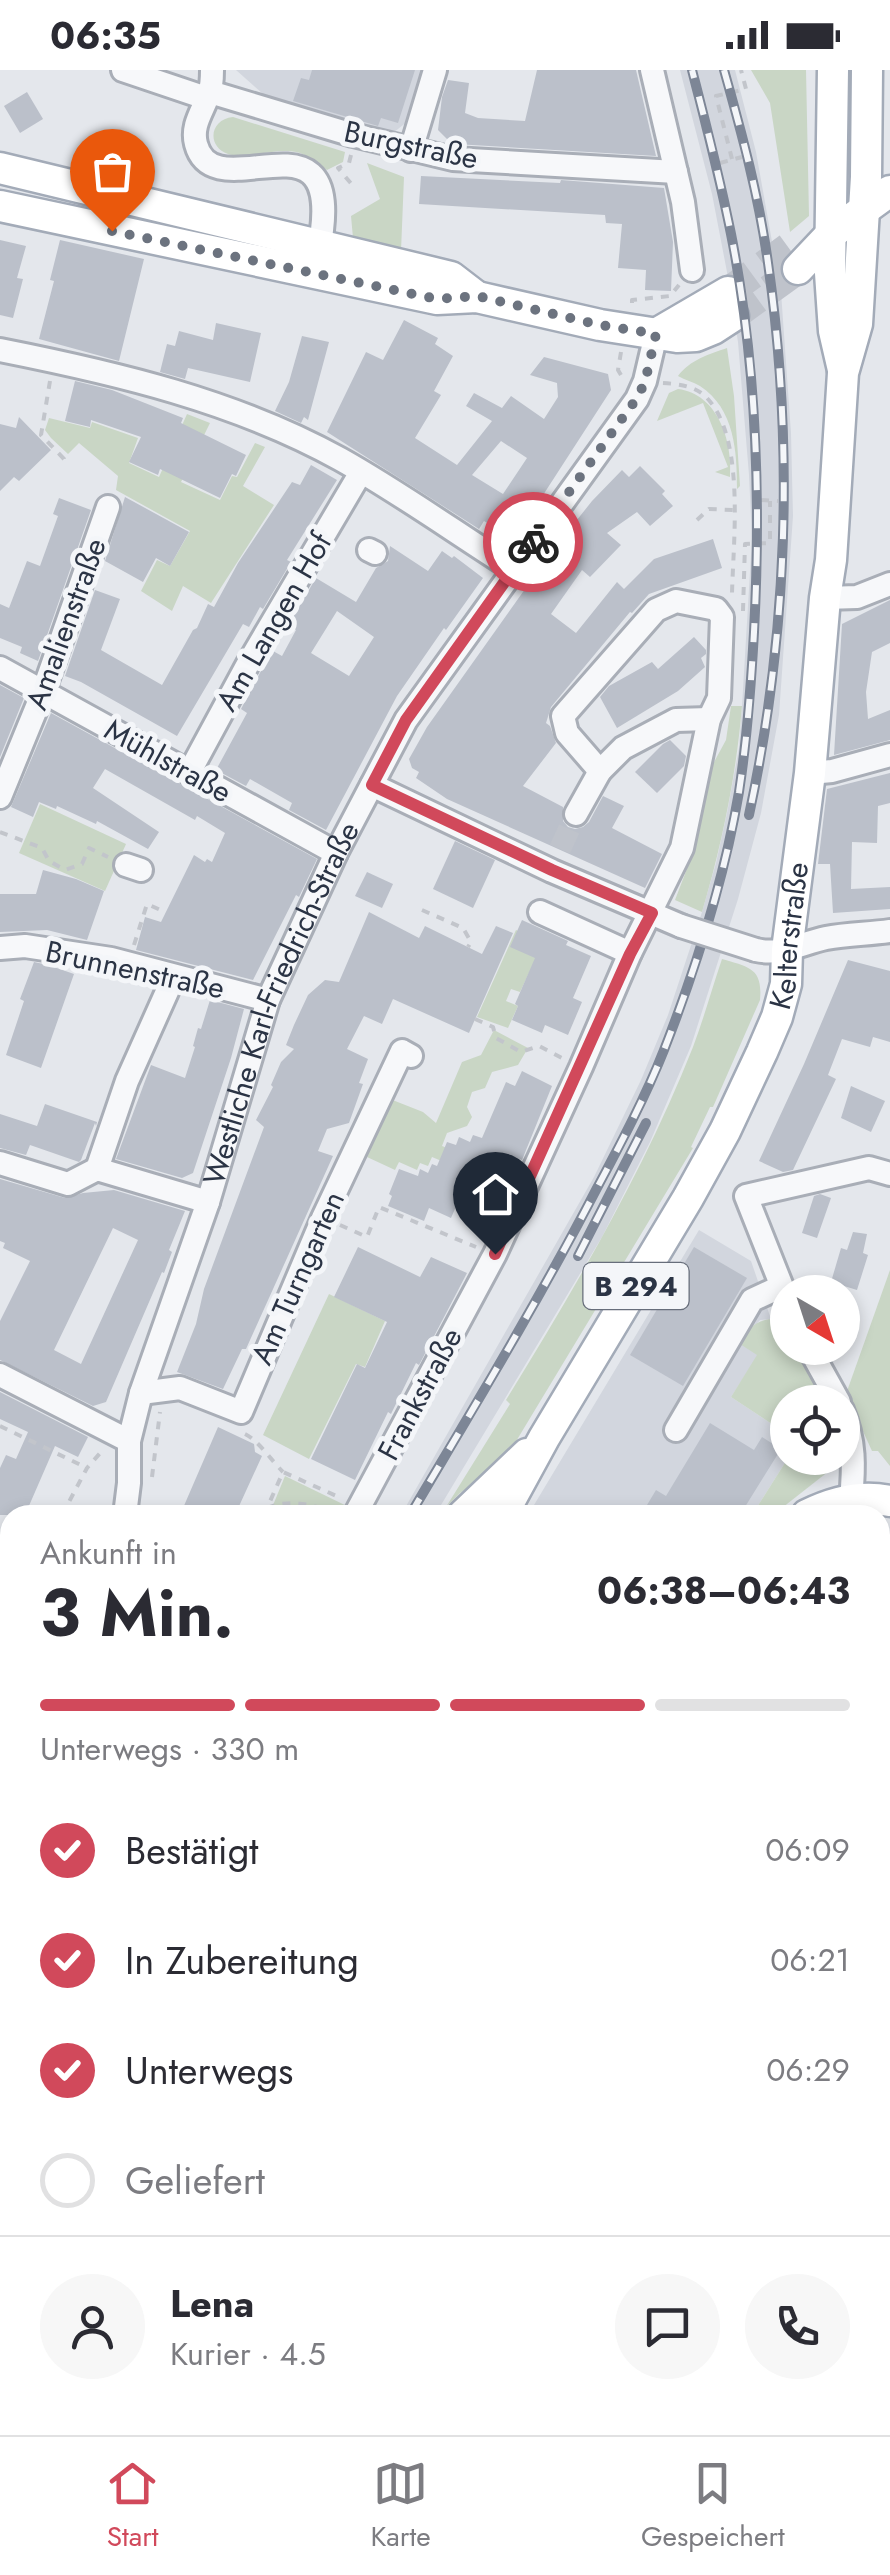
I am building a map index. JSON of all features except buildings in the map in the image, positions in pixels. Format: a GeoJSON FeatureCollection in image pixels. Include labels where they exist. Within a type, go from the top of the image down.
{"type":"FeatureCollection","features":[{"type":"Feature","properties":{"kind":"main road","name":"B 294"},"geometry":{"type":"LineString","coordinates":[[832,233],[834,70]]}},
{"type":"Feature","properties":{"kind":"main road","name":"B 294"},"geometry":{"type":"LineString","coordinates":[[864,208],[867,70]]}},
{"type":"Feature","properties":{"kind":"main road"},"geometry":{"type":"LineString","coordinates":[[867,102],[880,131],[890,142]]}},
{"type":"Feature","properties":{"kind":"main road"},"geometry":{"type":"LineString","coordinates":[[0,168],[437,299],[477,296],[600,325],[677,337],[696,336],[713,329],[730,304]]}},
{"type":"Feature","properties":{"kind":"main road"},"geometry":{"type":"LineString","coordinates":[[797,256],[890,191]]}},
{"type":"Feature","properties":{"kind":"main road"},"geometry":{"type":"LineString","coordinates":[[0,206],[316,260]]}},
{"type":"Feature","properties":{"kind":"main road","name":"Kelterstraße"},"geometry":{"type":"LineString","coordinates":[[507,1505],[724,1132],[756,1066],[786,984],[831,560],[844,373],[857,324],[864,208]]}},
{"type":"Feature","properties":{"kind":"main road","name":"Kelterstraße"},"geometry":{"type":"LineString","coordinates":[[832,233],[834,331],[844,373]]}},
{"type":"Feature","properties":{"kind":"main road","name":"Kelterstraße"},"geometry":{"type":"LineString","coordinates":[[474,1505],[544,1438]]}},
{"type":"Feature","properties":{"kind":"main road"},"geometry":{"type":"LineString","coordinates":[[836,1505],[851,1500],[890,1500]]}},
{"type":"Feature","properties":{"kind":"street","name":"Burgstraße"},"geometry":{"type":"LineString","coordinates":[[123,70],[210,87],[354,136],[452,160],[676,172]]}},
{"type":"Feature","properties":{"kind":"street"},"geometry":{"type":"LineString","coordinates":[[412,150],[435,70]]}},
{"type":"Feature","properties":{"kind":"street"},"geometry":{"type":"LineString","coordinates":[[652,70],[683,202],[692,270]]}},
{"type":"Feature","properties":{"kind":"street","name":"Burgstraße"},"geometry":{"type":"LineString","coordinates":[[210,87],[196,124],[195,141],[200,155],[223,170],[286,164],[301,167],[312,175],[320,186],[323,208],[316,260]]}},
{"type":"Feature","properties":{"kind":"street","name":"Westliche Karl-Friedrich-Straße"},"geometry":{"type":"LineString","coordinates":[[126,1505],[129,1440],[149,1392],[268,1000],[336,853],[406,720],[619,426],[645,382],[656,334]]}},
{"type":"Feature","properties":{"kind":"street"},"geometry":{"type":"LineString","coordinates":[[0,350],[127,377],[184,394],[301,439],[361,472],[513,569]]}},
{"type":"Feature","properties":{"kind":"street","name":"Am Langen Hof"},"geometry":{"type":"LineString","coordinates":[[189,774],[249,662],[333,531],[361,472]]}},
{"type":"Feature","properties":{"kind":"street","name":"Amalienstraße"},"geometry":{"type":"LineString","coordinates":[[0,796],[44,692],[108,507]]}},
{"type":"Feature","properties":{"kind":"street"},"geometry":{"type":"LineString","coordinates":[[825,598],[857,597],[890,584]]}},
{"type":"Feature","properties":{"kind":"street"},"geometry":{"type":"LineString","coordinates":[[592,777],[567,732],[563,716],[656,610],[676,602],[692,603],[727,616]]}},
{"type":"Feature","properties":{"kind":"street","name":"Frankstraße"},"geometry":{"type":"LineString","coordinates":[[353,1505],[499,1256],[630,954],[682,848],[709,719],[719,698],[727,616]]}},
{"type":"Feature","properties":{"kind":"street","name":"Mühlstraße"},"geometry":{"type":"LineString","coordinates":[[0,668],[336,853]]}},
{"type":"Feature","properties":{"kind":"street"},"geometry":{"type":"LineString","coordinates":[[576,814],[592,777],[623,748],[675,717],[709,719]]}},
{"type":"Feature","properties":{"kind":"street"},"geometry":{"type":"LineString","coordinates":[[810,773],[890,755]]}},
{"type":"Feature","properties":{"kind":"street"},"geometry":{"type":"LineString","coordinates":[[372,785],[556,860],[681,926],[756,950],[788,950],[826,938],[890,931]]}},
{"type":"Feature","properties":{"kind":"street"},"geometry":{"type":"LineString","coordinates":[[540,912],[630,954]]}},
{"type":"Feature","properties":{"kind":"street","name":"Brunnenstraße"},"geometry":{"type":"LineString","coordinates":[[0,948],[25,946],[128,964],[268,1000]]}},
{"type":"Feature","properties":{"kind":"street"},"geometry":{"type":"LineString","coordinates":[[97,1169],[126,1081],[174,976]]}},
{"type":"Feature","properties":{"kind":"street","name":"Am Turngarten"},"geometry":{"type":"LineString","coordinates":[[149,1392],[180,1388],[241,1412],[300,1287],[324,1218],[406,1053]]}},
{"type":"Feature","properties":{"kind":"street"},"geometry":{"type":"LineString","coordinates":[[0,1163],[68,1184],[97,1169],[208,1202]]}},
{"type":"Feature","properties":{"kind":"street"},"geometry":{"type":"LineString","coordinates":[[777,1275],[746,1196],[869,1168],[890,1174]]}},
{"type":"Feature","properties":{"kind":"street"},"geometry":{"type":"LineString","coordinates":[[676,1430],[752,1300],[770,1297]]}},
{"type":"Feature","properties":{"kind":"street"},"geometry":{"type":"LineString","coordinates":[[0,1374],[129,1440]]}},
{"type":"Feature","properties":{"kind":"street"},"geometry":{"type":"LineString","coordinates":[[851,1500],[853,1475]]}},
{"type":"Feature","properties":{"kind":"path"},"geometry":{"type":"LineString","coordinates":[[732,159],[716,96],[746,89],[740,70]]}},
{"type":"Feature","properties":{"kind":"path"},"geometry":{"type":"LineString","coordinates":[[720,162],[742,157]]}},
{"type":"Feature","properties":{"kind":"path"},"geometry":{"type":"LineString","coordinates":[[349,163],[338,168],[354,186]]}},
{"type":"Feature","properties":{"kind":"path"},"geometry":{"type":"LineString","coordinates":[[54,361],[41,435],[64,459],[65,467]]}},
{"type":"Feature","properties":{"kind":"path"},"geometry":{"type":"LineString","coordinates":[[645,382],[689,386],[705,395],[726,428],[732,456],[734,510],[727,616],[743,614],[745,544],[770,543],[770,501]]}},
{"type":"Feature","properties":{"kind":"path"},"geometry":{"type":"LineString","coordinates":[[761,500],[778,501]]}},
{"type":"Feature","properties":{"kind":"path"},"geometry":{"type":"LineString","coordinates":[[697,520],[709,509],[734,510]]}},
{"type":"Feature","properties":{"kind":"path"},"geometry":{"type":"LineString","coordinates":[[0,832],[42,848],[58,868],[82,864],[89,848],[128,866]]}},
{"type":"Feature","properties":{"kind":"path"},"geometry":{"type":"LineString","coordinates":[[128,964],[146,904],[165,912]]}},
{"type":"Feature","properties":{"kind":"path"},"geometry":{"type":"LineString","coordinates":[[422,910],[463,928],[470,942],[468,947]]}},
{"type":"Feature","properties":{"kind":"path"},"geometry":{"type":"LineString","coordinates":[[475,1019],[493,1027],[496,1038],[521,1052],[539,1046],[581,1067]]}},
{"type":"Feature","properties":{"kind":"path"},"geometry":{"type":"LineString","coordinates":[[324,1218],[367,1237],[379,1208],[499,1256]]}},
{"type":"Feature","properties":{"kind":"path"},"geometry":{"type":"LineString","coordinates":[[149,1392],[160,1411],[152,1482]]}},
{"type":"Feature","properties":{"kind":"path"},"geometry":{"type":"LineString","coordinates":[[0,1426],[87,1468]]}},
{"type":"Feature","properties":{"kind":"path"},"geometry":{"type":"LineString","coordinates":[[238,1431],[256,1439],[283,1472],[339,1505]]}},
{"type":"Feature","properties":{"kind":"path"},"geometry":{"type":"LineString","coordinates":[[67,1505],[87,1468],[106,1448]]}},
{"type":"Feature","properties":{"kind":"path"},"geometry":{"type":"LineString","coordinates":[[269,1505],[283,1472]]}},
{"type":"Feature","properties":{"kind":"path"},"geometry":{"type":"LineString","coordinates":[[275,1505],[316,1505]]}},
{"type":"Feature","properties":{"kind":"shaded area"},"geometry":{"type":"Polygon","coordinates":[[[236,70],[423,70],[408,121],[388,137],[271,101],[236,70]]]}},
{"type":"Feature","properties":{"kind":"shaded area"},"geometry":{"type":"Polygon","coordinates":[[[680,70],[735,70],[756,152],[781,292],[793,516],[779,715],[761,813],[691,1046],[650,1142],[602,1237],[441,1505],[407,1505],[594,1177],[641,1080],[668,1015],[716,863],[739,748],[752,538],[738,342],[712,194],[680,70]]]}},
{"type":"Feature","properties":{"kind":"shaded area"},"geometry":{"type":"Polygon","coordinates":[[[699,1230],[751,1261],[770,1316],[760,1320],[740,1343],[758,1355],[731,1397],[770,1423],[770,1475],[777,1475],[758,1505],[534,1505],[699,1230]]]}},
{"type":"Feature","properties":{"kind":"green space"},"geometry":{"type":"Polygon","coordinates":[[[751,70],[806,70],[809,216],[790,232],[770,103],[751,70]]]}},
{"type":"Feature","properties":{"kind":"green space"},"geometry":{"type":"Polygon","coordinates":[[[233,117],[345,152],[343,162],[327,170],[291,151],[228,154],[216,145],[214,133],[219,122],[233,117]]]}},
{"type":"Feature","properties":{"kind":"green space"},"geometry":{"type":"Polygon","coordinates":[[[367,163],[404,177],[401,251],[353,238],[351,216],[380,199],[367,163]]]}},
{"type":"Feature","properties":{"kind":"green space"},"geometry":{"type":"Polygon","coordinates":[[[727,348],[734,396],[740,486],[737,489],[735,446],[721,407],[700,386],[678,376],[694,362],[727,348]]]}},
{"type":"Feature","properties":{"kind":"green space"},"geometry":{"type":"Polygon","coordinates":[[[678,389],[692,393],[713,410],[729,449],[730,477],[715,472],[728,467],[703,403],[657,421],[669,393],[678,389]]]}},
{"type":"Feature","properties":{"kind":"green space"},"geometry":{"type":"Polygon","coordinates":[[[187,414],[210,423],[181,482],[220,500],[255,443],[265,447],[243,486],[274,505],[211,603],[183,586],[172,611],[141,591],[157,560],[170,566],[190,531],[116,490],[118,476],[79,443],[68,454],[45,430],[49,418],[90,428],[92,422],[138,438],[129,463],[159,477],[187,414]]]}},
{"type":"Feature","properties":{"kind":"green space"},"geometry":{"type":"Polygon","coordinates":[[[731,706],[742,706],[736,759],[722,836],[702,912],[675,900],[693,853],[701,786],[726,740],[731,706]]]}},
{"type":"Feature","properties":{"kind":"green space"},"geometry":{"type":"Polygon","coordinates":[[[40,804],[126,844],[105,891],[19,853],[40,804]]]}},
{"type":"Feature","properties":{"kind":"green space"},"geometry":{"type":"Polygon","coordinates":[[[516,930],[524,934],[536,958],[520,992],[511,989],[506,1001],[518,1006],[508,1028],[477,1017],[516,930]]]}},
{"type":"Feature","properties":{"kind":"green space"},"geometry":{"type":"Polygon","coordinates":[[[722,959],[752,970],[759,981],[760,1000],[693,1148],[512,1448],[509,1447],[498,1467],[447,1505],[510,1404],[506,1400],[631,1183],[693,1047],[722,959]]]}},
{"type":"Feature","properties":{"kind":"green space"},"geometry":{"type":"Polygon","coordinates":[[[494,1030],[528,1048],[518,1065],[492,1072],[485,1088],[472,1092],[467,1107],[472,1117],[467,1126],[447,1133],[442,1146],[450,1149],[444,1162],[432,1157],[428,1166],[420,1163],[417,1170],[399,1162],[395,1170],[367,1157],[390,1099],[423,1112],[436,1123],[462,1062],[481,1055],[494,1030]]]}},
{"type":"Feature","properties":{"kind":"green space"},"geometry":{"type":"Polygon","coordinates":[[[890,1270],[890,1466],[878,1451],[872,1451],[860,1425],[860,1385],[849,1385],[856,1365],[860,1365],[860,1355],[890,1270]]]}},
{"type":"Feature","properties":{"kind":"green space"},"geometry":{"type":"Polygon","coordinates":[[[329,1294],[385,1321],[365,1367],[356,1364],[309,1459],[263,1435],[329,1294]]]}},
{"type":"Feature","properties":{"kind":"green space"},"geometry":{"type":"Polygon","coordinates":[[[770,1319],[770,1365],[806,1365],[816,1385],[770,1385],[770,1423],[731,1397],[757,1355],[740,1344],[760,1322],[770,1319]]]}},
{"type":"Feature","properties":{"kind":"green space"},"geometry":{"type":"Polygon","coordinates":[[[777,1475],[824,1475],[786,1505],[758,1505],[777,1475]]]}},
{"type":"Feature","properties":{"kind":"green space"},"geometry":{"type":"Polygon","coordinates":[[[285,1476],[345,1505],[273,1505],[285,1476]]]}},
{"type":"Feature","properties":{"kind":"tunnel"},"geometry":{"type":"LineString","coordinates":[[728,292],[795,243]]}},
{"type":"Feature","properties":{"kind":"tunnel"},"geometry":{"type":"LineString","coordinates":[[733,316],[798,269]]}},
{"type":"Feature","properties":{"kind":"tunnel"},"geometry":{"type":"LineString","coordinates":[[560,849],[576,814]]}},
{"type":"Feature","properties":{"kind":"railway"},"geometry":{"type":"LineString","coordinates":[[416,1505],[552,1271],[641,1103],[698,956],[733,825],[744,752],[754,632],[755,432],[740,283],[692,70]]}},
{"type":"Feature","properties":{"kind":"railway"},"geometry":{"type":"LineString","coordinates":[[724,70],[764,238],[776,332],[784,470],[779,609],[762,747],[749,815]]}},
{"type":"Feature","properties":{"kind":"railway"},"geometry":{"type":"LineString","coordinates":[[578,1256],[646,1123]]}},
{"type":"Feature","properties":{"kind":"way so far"},"geometry":{"type":"LineString","coordinates":[[112,231],[437,299],[477,296],[656,334],[645,382],[637,398],[533,542]]}},
{"type":"Feature","properties":{"kind":"route"},"geometry":{"type":"LineString","coordinates":[[495,1254],[652,913],[372,785],[406,720],[533,542]]}}]}
